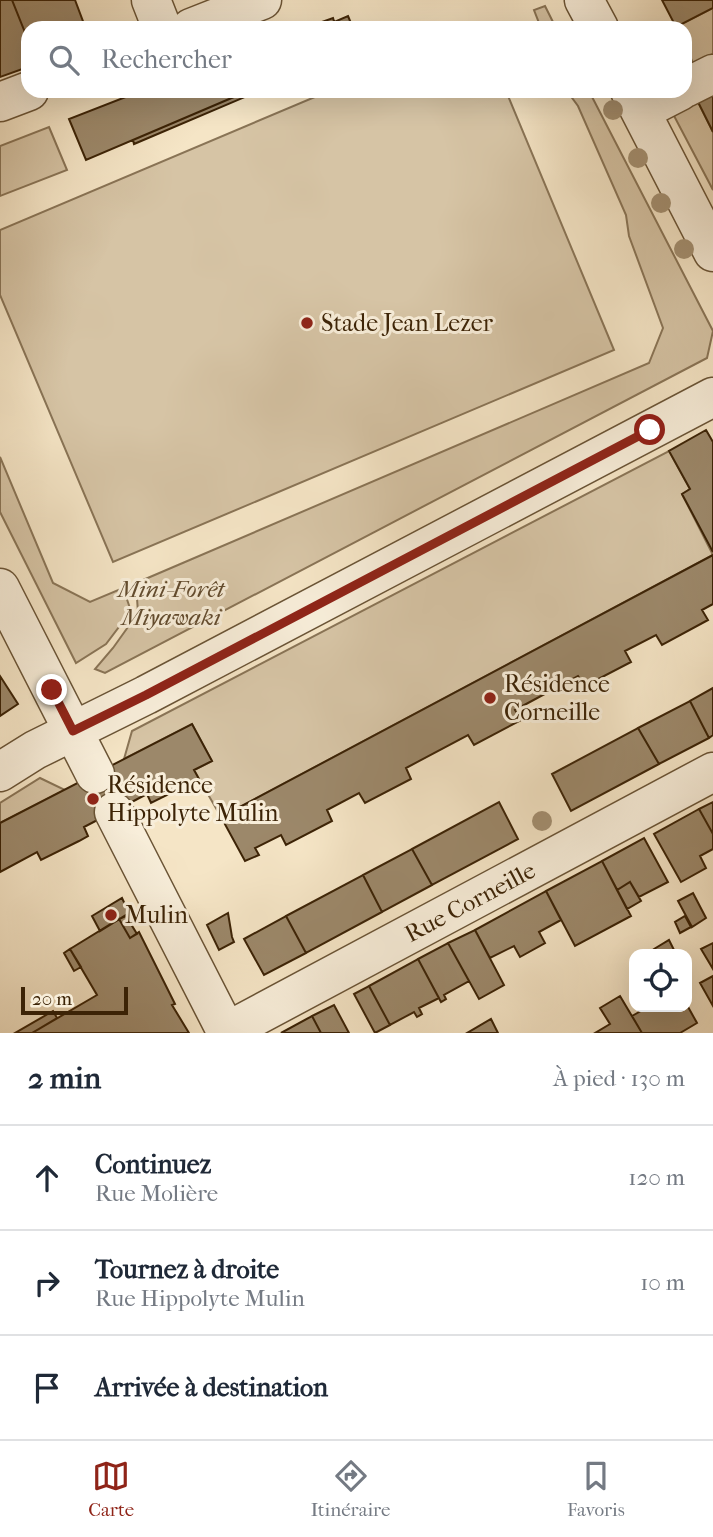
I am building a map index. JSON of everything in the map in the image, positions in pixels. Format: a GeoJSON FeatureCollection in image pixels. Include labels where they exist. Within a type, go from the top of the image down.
{"type":"FeatureCollection","features":[{"type":"Feature","properties":{"kind":"street"},"geometry":{"type":"LineString","coordinates":[[151,0],[159,21]]}},
{"type":"Feature","properties":{"kind":"street"},"geometry":{"type":"LineString","coordinates":[[209,21],[262,0]]}},
{"type":"Feature","properties":{"kind":"street"},"geometry":{"type":"LineString","coordinates":[[584,0],[595,21]]}},
{"type":"Feature","properties":{"kind":"street"},"geometry":{"type":"LineString","coordinates":[[692,84],[713,74]]}},
{"type":"Feature","properties":{"kind":"street"},"geometry":{"type":"LineString","coordinates":[[0,102],[21,94]]}},
{"type":"Feature","properties":{"kind":"street"},"geometry":{"type":"LineString","coordinates":[[636,101],[713,252]]}},
{"type":"Feature","properties":{"kind":"street"},"geometry":{"type":"LineString","coordinates":[[0,772],[35,750],[146,695],[713,397]]}},
{"type":"Feature","properties":{"kind":"street"},"geometry":{"type":"LineString","coordinates":[[0,588],[95,774]]}},
{"type":"Feature","properties":{"kind":"street","name":"Rue Corneille"},"geometry":{"type":"LineString","coordinates":[[227,1032],[713,772]]}},
{"type":"Feature","properties":{"kind":"street"},"geometry":{"type":"LineString","coordinates":[[114,811],[227,1032]]}},
{"type":"Feature","properties":{"kind":"green space"},"geometry":{"type":"Polygon","coordinates":[[[545,6],[552,21],[538,21],[534,10],[545,6]]]}},
{"type":"Feature","properties":{"kind":"green space"},"geometry":{"type":"Polygon","coordinates":[[[713,8],[713,54],[693,63],[692,21],[688,21],[713,8]]]}},
{"type":"Feature","properties":{"kind":"green space","name":"Stade Jean Lezer"},"geometry":{"type":"Polygon","coordinates":[[[312,98],[509,98],[614,350],[113,562],[0,295],[0,230],[312,98]]]}},
{"type":"Feature","properties":{"kind":"green space","name":"Mini-Forêt Miyawaki"},"geometry":{"type":"Polygon","coordinates":[[[572,98],[593,98],[713,331],[707,358],[105,673],[95,669],[138,613],[136,583],[649,363],[663,328],[629,236],[626,215],[572,98]]]}},
{"type":"Feature","properties":{"kind":"green space"},"geometry":{"type":"Polygon","coordinates":[[[697,100],[713,132],[713,190],[672,112],[697,100]]]}},
{"type":"Feature","properties":{"kind":"green space"},"geometry":{"type":"Polygon","coordinates":[[[49,127],[67,170],[0,196],[0,146],[49,127]]]}},
{"type":"Feature","properties":{"kind":"green space"},"geometry":{"type":"Polygon","coordinates":[[[669,451],[690,489],[682,494],[713,555],[221,817],[194,770],[212,761],[192,724],[124,759],[132,731],[669,451]]]}},
{"type":"Feature","properties":{"kind":"green space"},"geometry":{"type":"Polygon","coordinates":[[[0,457],[53,583],[90,602],[123,588],[131,611],[106,644],[76,663],[0,512],[0,457]]]}},
{"type":"Feature","properties":{"kind":"green space"},"geometry":{"type":"Polygon","coordinates":[[[40,778],[65,790],[0,823],[0,803],[40,778]]]}},
{"type":"Feature","properties":{"kind":"building"},"geometry":{"type":"Polygon","coordinates":[[[0,0],[12,0],[21,22],[21,70],[0,77],[0,0]]]}},
{"type":"Feature","properties":{"kind":"building"},"geometry":{"type":"Polygon","coordinates":[[[12,0],[75,0],[83,21],[21,21],[12,0]]]}},
{"type":"Feature","properties":{"kind":"building"},"geometry":{"type":"Polygon","coordinates":[[[662,0],[713,0],[713,8],[688,21],[673,21],[662,0]]]}},
{"type":"Feature","properties":{"kind":"building"},"geometry":{"type":"Polygon","coordinates":[[[348,16],[350,21],[336,21],[348,16]]]}},
{"type":"Feature","properties":{"kind":"building"},"geometry":{"type":"Polygon","coordinates":[[[713,92],[713,132],[697,100],[713,92]]]}},
{"type":"Feature","properties":{"kind":"building"},"geometry":{"type":"Polygon","coordinates":[[[123,98],[232,98],[86,160],[69,119],[123,98]]]}},
{"type":"Feature","properties":{"kind":"building"},"geometry":{"type":"Polygon","coordinates":[[[232,98],[242,98],[134,144],[133,140],[232,98]]]}},
{"type":"Feature","properties":{"kind":"building"},"geometry":{"type":"Polygon","coordinates":[[[706,430],[713,442],[713,552],[682,494],[690,489],[669,451],[706,430]]]}},
{"type":"Feature","properties":{"kind":"building","name":"Résidence Corneille"},"geometry":{"type":"Polygon","coordinates":[[[713,555],[713,604],[702,610],[708,620],[662,645],[656,635],[625,651],[631,662],[585,686],[578,676],[515,710],[521,720],[474,745],[468,735],[406,768],[411,779],[365,803],[359,793],[327,810],[332,821],[286,845],[281,835],[255,848],[259,855],[245,861],[221,817],[713,555]]]}},
{"type":"Feature","properties":{"kind":"building"},"geometry":{"type":"Polygon","coordinates":[[[0,676],[18,704],[0,716],[0,676]]]}},
{"type":"Feature","properties":{"kind":"building"},"geometry":{"type":"Polygon","coordinates":[[[713,688],[713,735],[709,738],[690,701],[713,688]]]}},
{"type":"Feature","properties":{"kind":"building"},"geometry":{"type":"Polygon","coordinates":[[[690,701],[709,738],[659,764],[638,728],[690,701]]]}},
{"type":"Feature","properties":{"kind":"building","name":"Résidence Hippolyte Mulin"},"geometry":{"type":"Polygon","coordinates":[[[192,724],[212,761],[194,770],[199,779],[151,803],[147,794],[84,827],[88,836],[79,841],[41,860],[37,852],[0,872],[0,823],[192,724]]]}},
{"type":"Feature","properties":{"kind":"building"},"geometry":{"type":"Polygon","coordinates":[[[638,728],[659,764],[571,811],[552,774],[638,728]]]}},
{"type":"Feature","properties":{"kind":"building"},"geometry":{"type":"Polygon","coordinates":[[[499,802],[518,839],[432,885],[412,849],[499,802]]]}},
{"type":"Feature","properties":{"kind":"building"},"geometry":{"type":"Polygon","coordinates":[[[713,802],[713,834],[699,809],[713,802]]]}},
{"type":"Feature","properties":{"kind":"building"},"geometry":{"type":"Polygon","coordinates":[[[699,809],[713,834],[713,849],[700,856],[706,868],[681,882],[654,834],[699,809]]]}},
{"type":"Feature","properties":{"kind":"building"},"geometry":{"type":"Polygon","coordinates":[[[644,838],[668,882],[639,897],[630,882],[617,890],[602,861],[644,838]]]}},
{"type":"Feature","properties":{"kind":"building"},"geometry":{"type":"Polygon","coordinates":[[[412,849],[432,885],[382,912],[363,875],[412,849]]]}},
{"type":"Feature","properties":{"kind":"building"},"geometry":{"type":"Polygon","coordinates":[[[602,861],[631,916],[575,946],[546,891],[602,861]]]}},
{"type":"Feature","properties":{"kind":"building"},"geometry":{"type":"Polygon","coordinates":[[[363,875],[382,912],[306,953],[286,916],[363,875]]]}},
{"type":"Feature","properties":{"kind":"building"},"geometry":{"type":"Polygon","coordinates":[[[630,882],[641,901],[627,909],[617,890],[630,882]]]}},
{"type":"Feature","properties":{"kind":"building"},"geometry":{"type":"Polygon","coordinates":[[[546,891],[561,920],[539,932],[545,943],[520,957],[514,946],[490,958],[475,930],[546,891]]]}},
{"type":"Feature","properties":{"kind":"building"},"geometry":{"type":"Polygon","coordinates":[[[693,893],[706,918],[692,927],[678,901],[693,893]]]}},
{"type":"Feature","properties":{"kind":"building","name":"Mulin"},"geometry":{"type":"Polygon","coordinates":[[[122,898],[129,913],[100,931],[92,916],[122,898]]]}},
{"type":"Feature","properties":{"kind":"building"},"geometry":{"type":"Polygon","coordinates":[[[228,913],[234,942],[219,950],[207,925],[228,913]]]}},
{"type":"Feature","properties":{"kind":"building"},"geometry":{"type":"Polygon","coordinates":[[[126,916],[137,934],[130,938],[119,919],[126,916]]]}},
{"type":"Feature","properties":{"kind":"building"},"geometry":{"type":"Polygon","coordinates":[[[286,916],[306,953],[264,975],[244,939],[286,916]]]}},
{"type":"Feature","properties":{"kind":"building"},"geometry":{"type":"Polygon","coordinates":[[[685,916],[691,927],[680,933],[675,922],[685,916]]]}},
{"type":"Feature","properties":{"kind":"building"},"geometry":{"type":"Polygon","coordinates":[[[119,919],[130,938],[139,932],[175,1004],[172,1005],[189,1033],[32,1033],[97,995],[70,949],[119,919]]]}},
{"type":"Feature","properties":{"kind":"building"},"geometry":{"type":"Polygon","coordinates":[[[475,930],[504,985],[479,999],[448,943],[475,930]]]}},
{"type":"Feature","properties":{"kind":"building"},"geometry":{"type":"Polygon","coordinates":[[[669,940],[674,949],[654,949],[669,940]]]}},
{"type":"Feature","properties":{"kind":"building"},"geometry":{"type":"Polygon","coordinates":[[[448,943],[469,981],[444,995],[446,999],[441,1002],[418,959],[448,943]]]}},
{"type":"Feature","properties":{"kind":"building"},"geometry":{"type":"Polygon","coordinates":[[[713,943],[713,969],[701,949],[713,943]]]}},
{"type":"Feature","properties":{"kind":"building"},"geometry":{"type":"Polygon","coordinates":[[[70,949],[81,967],[74,971],[64,953],[70,949]]]}},
{"type":"Feature","properties":{"kind":"building"},"geometry":{"type":"Polygon","coordinates":[[[418,959],[439,998],[419,1008],[422,1014],[417,1017],[414,1012],[390,1025],[369,986],[418,959]]]}},
{"type":"Feature","properties":{"kind":"building"},"geometry":{"type":"Polygon","coordinates":[[[713,976],[713,1006],[700,983],[713,976]]]}},
{"type":"Feature","properties":{"kind":"building"},"geometry":{"type":"Polygon","coordinates":[[[369,986],[390,1025],[375,1033],[354,994],[369,986]]]}},
{"type":"Feature","properties":{"kind":"building"},"geometry":{"type":"Polygon","coordinates":[[[620,996],[642,1033],[595,1033],[610,1024],[600,1008],[620,996]]]}},
{"type":"Feature","properties":{"kind":"building"},"geometry":{"type":"Polygon","coordinates":[[[334,1005],[349,1033],[321,1033],[312,1016],[334,1005]]]}},
{"type":"Feature","properties":{"kind":"building"},"geometry":{"type":"Polygon","coordinates":[[[53,1011],[57,1018],[32,1033],[15,1033],[53,1011]]]}},
{"type":"Feature","properties":{"kind":"building"},"geometry":{"type":"Polygon","coordinates":[[[639,1012],[691,1012],[697,1023],[680,1033],[642,1033],[632,1016],[639,1012]]]}},
{"type":"Feature","properties":{"kind":"building"},"geometry":{"type":"Polygon","coordinates":[[[312,1016],[321,1033],[281,1033],[312,1016]]]}},
{"type":"Feature","properties":{"kind":"building"},"geometry":{"type":"Polygon","coordinates":[[[491,1019],[498,1033],[467,1033],[491,1019]]]}},
{"type":"Feature","properties":{"kind":"place","name":"Stade Jean Lezer"},"geometry":{"type":"Point","coordinates":[307,323]}},
{"type":"Feature","properties":{"kind":"place","name":"Résidence Corneille"},"geometry":{"type":"Point","coordinates":[490,698]}},
{"type":"Feature","properties":{"kind":"place","name":"Résidence Hippolyte Mulin"},"geometry":{"type":"Point","coordinates":[93,799]}},
{"type":"Feature","properties":{"kind":"place","name":"Mulin"},"geometry":{"type":"Point","coordinates":[111,915]}},
{"type":"Feature","properties":{"kind":"route"},"geometry":{"type":"LineString","coordinates":[[52,690],[73,731],[650,430]]}}]}
